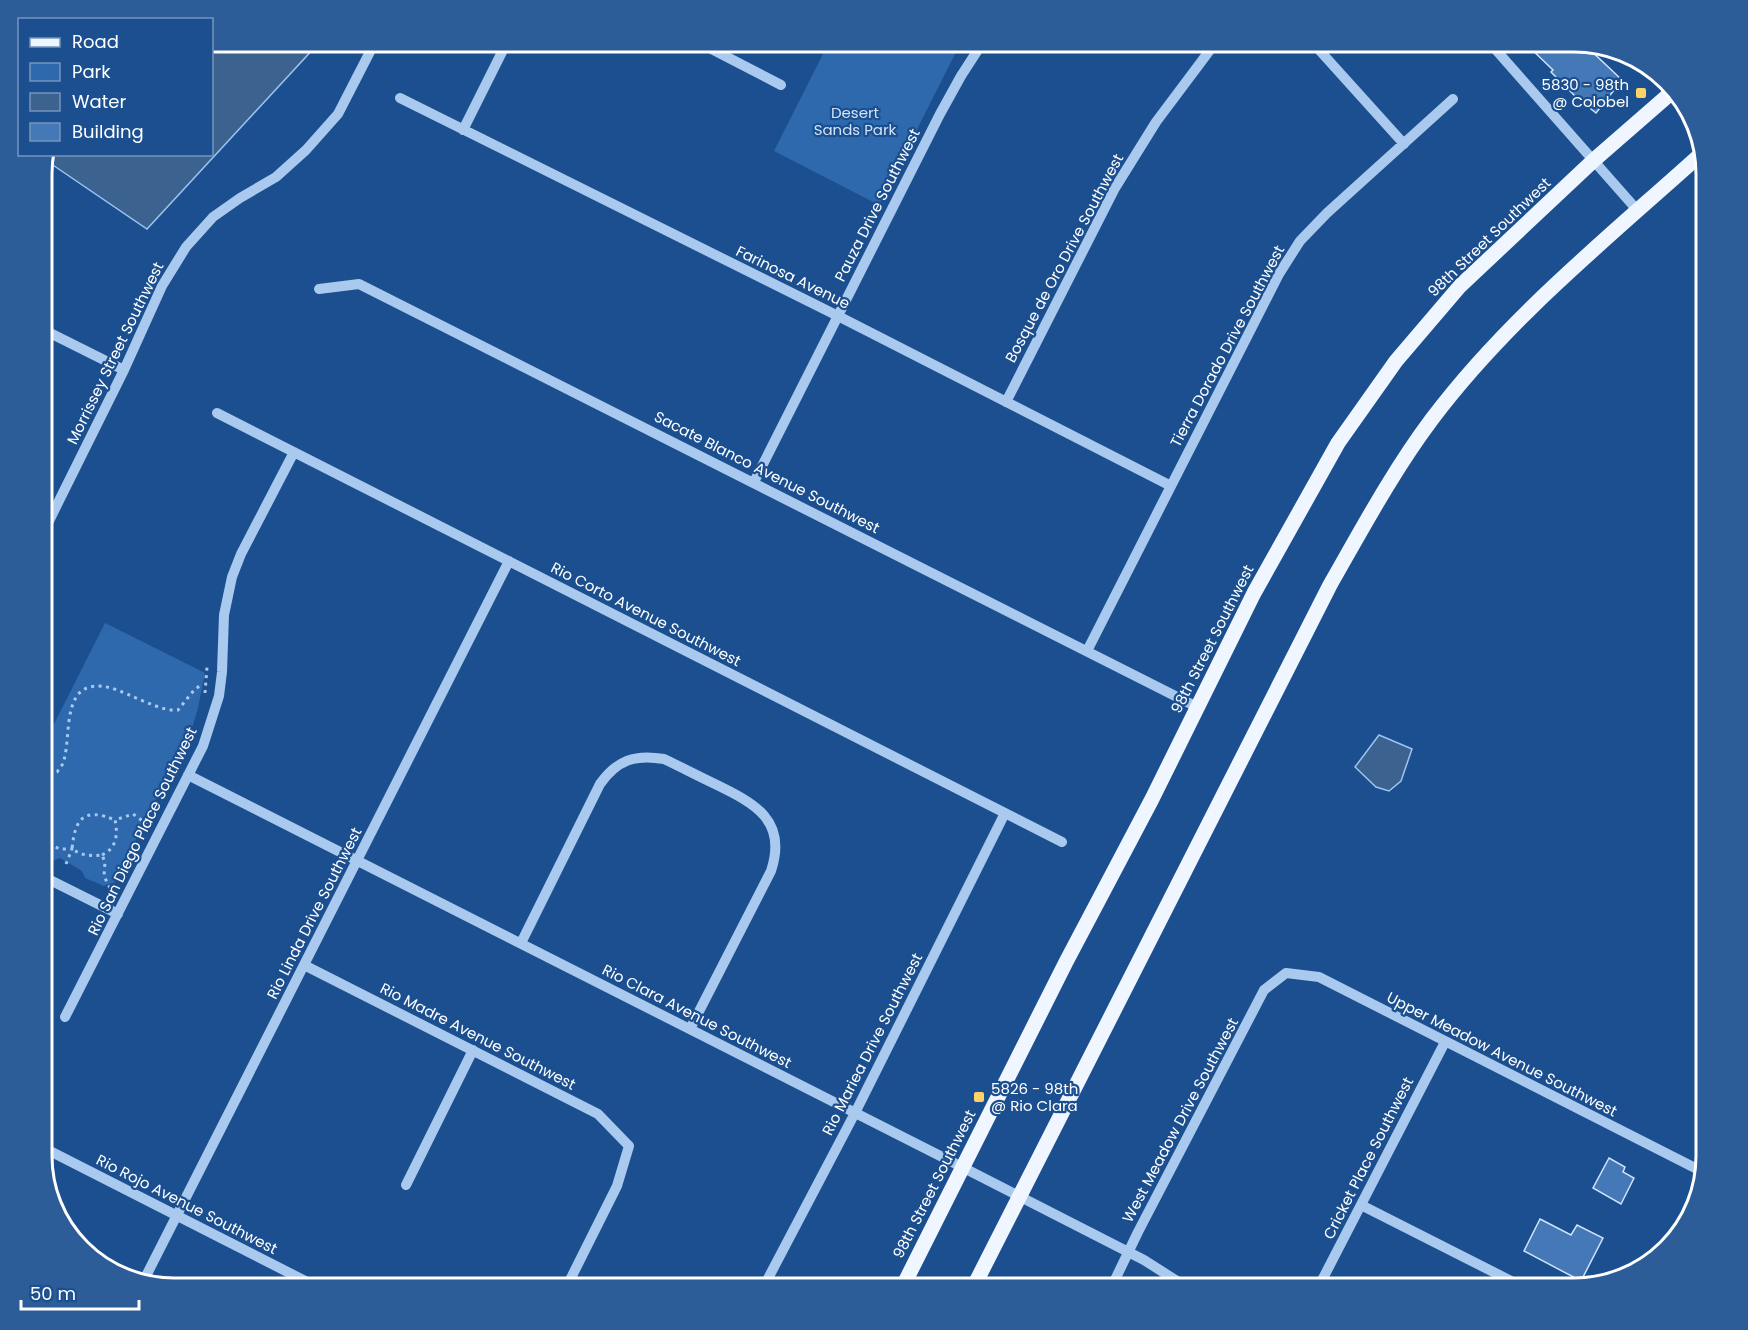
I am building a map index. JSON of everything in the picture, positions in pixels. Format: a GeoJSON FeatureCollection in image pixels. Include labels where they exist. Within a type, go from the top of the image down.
{"type":"FeatureCollection","features":[{"type":"Feature","properties":{"kind":"main road","name":"98th Street Southwest"},"geometry":{"type":"LineString","coordinates":[[907,1278],[1254,593],[1338,443],[1396,361],[1460,286],[1594,160],[1667,96]]}},
{"type":"Feature","properties":{"kind":"main road"},"geometry":{"type":"LineString","coordinates":[[978,1278],[1329,585],[1384,489],[1432,418],[1527,311],[1694,160]]}},
{"type":"Feature","properties":{"kind":"street","name":"Pauza Drive Southwest"},"geometry":{"type":"LineString","coordinates":[[754,482],[940,114],[976,52]]}},
{"type":"Feature","properties":{"kind":"street","name":"Bosque de Oro Drive Southwest"},"geometry":{"type":"LineString","coordinates":[[1006,402],[1114,188],[1156,122],[1208,52]]}},
{"type":"Feature","properties":{"kind":"street"},"geometry":{"type":"LineString","coordinates":[[1321,52],[1404,144]]}},
{"type":"Feature","properties":{"kind":"street"},"geometry":{"type":"LineString","coordinates":[[1498,52],[1638,211]]}},
{"type":"Feature","properties":{"kind":"street","name":"Morrissey Street Southwest"},"geometry":{"type":"LineString","coordinates":[[53,513],[124,370],[162,286],[186,247],[213,217],[276,177],[306,150],[338,114],[369,53]]}},
{"type":"Feature","properties":{"kind":"street"},"geometry":{"type":"LineString","coordinates":[[463,130],[502,53]]}},
{"type":"Feature","properties":{"kind":"street"},"geometry":{"type":"LineString","coordinates":[[729,53],[781,85]]}},
{"type":"Feature","properties":{"kind":"street","name":"Farinosa Avenue"},"geometry":{"type":"LineString","coordinates":[[400,98],[838,316],[1171,486]]}},
{"type":"Feature","properties":{"kind":"street","name":"Tierra Dorado Drive Southwest"},"geometry":{"type":"LineString","coordinates":[[1087,651],[1279,274],[1300,240],[1453,99]]}},
{"type":"Feature","properties":{"kind":"street","name":"Sacate Blanco Avenue Southwest"},"geometry":{"type":"LineString","coordinates":[[319,289],[359,284],[1197,707]]}},
{"type":"Feature","properties":{"kind":"street"},"geometry":{"type":"LineString","coordinates":[[53,334],[124,370]]}},
{"type":"Feature","properties":{"kind":"street","name":"Rio Corto Avenue Southwest"},"geometry":{"type":"LineString","coordinates":[[217,413],[1062,842]]}},
{"type":"Feature","properties":{"kind":"street","name":"Rio San Diego Place Southwest"},"geometry":{"type":"LineString","coordinates":[[65,1017],[203,746],[219,696],[224,615],[232,577],[241,554],[294,452]]}},
{"type":"Feature","properties":{"kind":"street","name":"Rio Linda Drive Southwest"},"geometry":{"type":"LineString","coordinates":[[147,1274],[509,561]]}},
{"type":"Feature","properties":{"kind":"street"},"geometry":{"type":"LineString","coordinates":[[521,943],[600,784],[608,772],[619,764],[634,758],[664,759],[746,799],[760,809],[769,821],[776,847],[771,871],[690,1029]]}},
{"type":"Feature","properties":{"kind":"street","name":"Rio Clara Avenue Southwest"},"geometry":{"type":"LineString","coordinates":[[188,775],[1020,1196],[1174,1278]]}},
{"type":"Feature","properties":{"kind":"street","name":"Rio Mariea Drive Southwest"},"geometry":{"type":"LineString","coordinates":[[768,1278],[855,1113],[1005,813]]}},
{"type":"Feature","properties":{"kind":"street"},"geometry":{"type":"LineString","coordinates":[[53,882],[118,914]]}},
{"type":"Feature","properties":{"kind":"street","name":"Rio Madre Avenue Southwest"},"geometry":{"type":"LineString","coordinates":[[304,965],[598,1114],[629,1146],[617,1186],[574,1278]]}},
{"type":"Feature","properties":{"kind":"street","name":"Upper Meadow Avenue Southwest"},"geometry":{"type":"LineString","coordinates":[[1286,973],[1319,977],[1694,1168]]}},
{"type":"Feature","properties":{"kind":"street","name":"West Meadow Drive Southwest"},"geometry":{"type":"LineString","coordinates":[[1116,1278],[1264,990],[1286,973]]}},
{"type":"Feature","properties":{"kind":"street","name":"Cricket Place Southwest"},"geometry":{"type":"LineString","coordinates":[[1323,1278],[1445,1042]]}},
{"type":"Feature","properties":{"kind":"street"},"geometry":{"type":"LineString","coordinates":[[406,1185],[474,1050]]}},
{"type":"Feature","properties":{"kind":"street","name":"Rio Rojo Avenue Southwest"},"geometry":{"type":"LineString","coordinates":[[53,1153],[300,1278]]}},
{"type":"Feature","properties":{"kind":"street"},"geometry":{"type":"LineString","coordinates":[[1361,1205],[1505,1278]]}},
{"type":"Feature","properties":{"kind":"path"},"geometry":{"type":"LineString","coordinates":[[205,693],[207,667]]}},
{"type":"Feature","properties":{"kind":"path"},"geometry":{"type":"LineString","coordinates":[[53,773],[57,772],[63,763],[69,714],[73,704],[88,687],[111,688],[171,711],[178,710],[195,689],[204,684]]}},
{"type":"Feature","properties":{"kind":"path"},"geometry":{"type":"LineString","coordinates":[[66,864],[72,849],[76,825],[82,817],[92,813],[115,820],[133,814],[147,824]]}},
{"type":"Feature","properties":{"kind":"path"},"geometry":{"type":"LineString","coordinates":[[53,846],[60,849],[72,849],[88,856],[102,855],[108,852],[115,843],[115,820]]}},
{"type":"Feature","properties":{"kind":"path"},"geometry":{"type":"LineString","coordinates":[[102,855],[105,862],[104,876],[110,888]]}},
{"type":"Feature","properties":{"kind":"green space","name":"Desert Sands Park"},"geometry":{"type":"Polygon","coordinates":[[[956,52],[879,205],[774,151],[824,53],[956,52]]]}},
{"type":"Feature","properties":{"kind":"green space"},"geometry":{"type":"Polygon","coordinates":[[[105,623],[205,673],[193,725],[115,882],[104,886],[85,878],[82,871],[60,858],[53,861],[53,726],[105,623]]]}},
{"type":"Feature","properties":{"kind":"water"},"geometry":{"type":"Polygon","coordinates":[[[213,53],[310,53],[147,229],[53,165],[55,156],[213,156],[213,53]]]}},
{"type":"Feature","properties":{"kind":"water"},"geometry":{"type":"Polygon","coordinates":[[[1379,735],[1412,749],[1401,781],[1389,791],[1376,787],[1355,767],[1379,735]]]}},
{"type":"Feature","properties":{"kind":"building"},"geometry":{"type":"Polygon","coordinates":[[[1534,52],[1595,55],[1622,80],[1596,113],[1551,72],[1553,70],[1534,52]]]}},
{"type":"Feature","properties":{"kind":"building"},"geometry":{"type":"Polygon","coordinates":[[[1609,1158],[1625,1167],[1623,1172],[1634,1178],[1621,1204],[1593,1188],[1609,1158]]]}},
{"type":"Feature","properties":{"kind":"building"},"geometry":{"type":"Polygon","coordinates":[[[1540,1219],[1571,1235],[1577,1225],[1603,1238],[1583,1277],[1575,1278],[1524,1251],[1540,1219]]]}},
{"type":"Feature","properties":{"kind":"place","name":"5830 - 98th @ Colobel"},"geometry":{"type":"Point","coordinates":[1641,93]}},
{"type":"Feature","properties":{"kind":"place","name":"5826 - 98th @ Rio Clara"},"geometry":{"type":"Point","coordinates":[979,1097]}}]}
